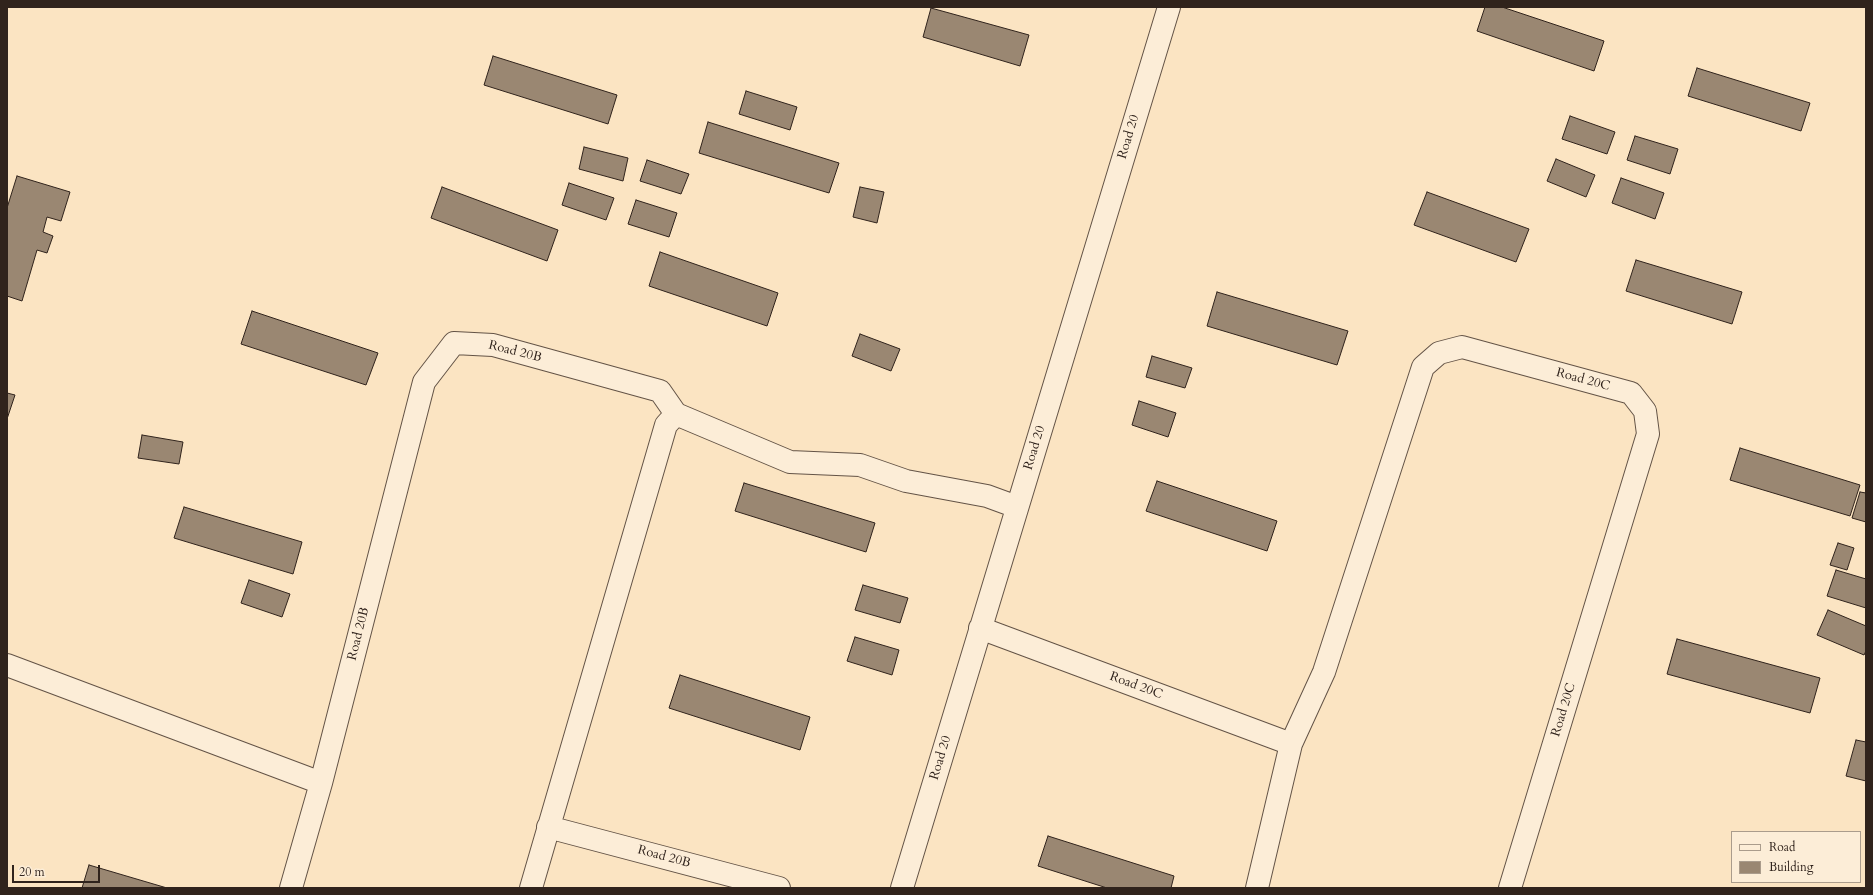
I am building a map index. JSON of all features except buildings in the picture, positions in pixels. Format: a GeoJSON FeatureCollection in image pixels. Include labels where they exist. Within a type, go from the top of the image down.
{"type":"FeatureCollection","features":[{"type":"Feature","properties":{"kind":"street","name":"Road 20"},"geometry":{"type":"LineString","coordinates":[[902,888],[1169,7]]}},
{"type":"Feature","properties":{"kind":"street","name":"Road 20B"},"geometry":{"type":"LineString","coordinates":[[291,888],[321,783],[424,382],[454,343],[494,345],[660,391],[676,414]]}},
{"type":"Feature","properties":{"kind":"street","name":"Road 20C"},"geometry":{"type":"LineString","coordinates":[[1257,888],[1291,744],[1324,672],[1423,367],[1439,353],[1462,347],[1630,393],[1645,411],[1648,434],[1510,888]]}},
{"type":"Feature","properties":{"kind":"street"},"geometry":{"type":"LineString","coordinates":[[531,888],[666,425],[676,414],[790,462],[860,465],[906,481],[987,496],[1017,507]]}},
{"type":"Feature","properties":{"kind":"street","name":"Road 20C"},"geometry":{"type":"LineString","coordinates":[[980,628],[1291,744]]}},
{"type":"Feature","properties":{"kind":"street"},"geometry":{"type":"LineString","coordinates":[[7,665],[321,783]]}},
{"type":"Feature","properties":{"kind":"street","name":"Road 20B"},"geometry":{"type":"LineString","coordinates":[[548,827],[779,888]]}}]}
